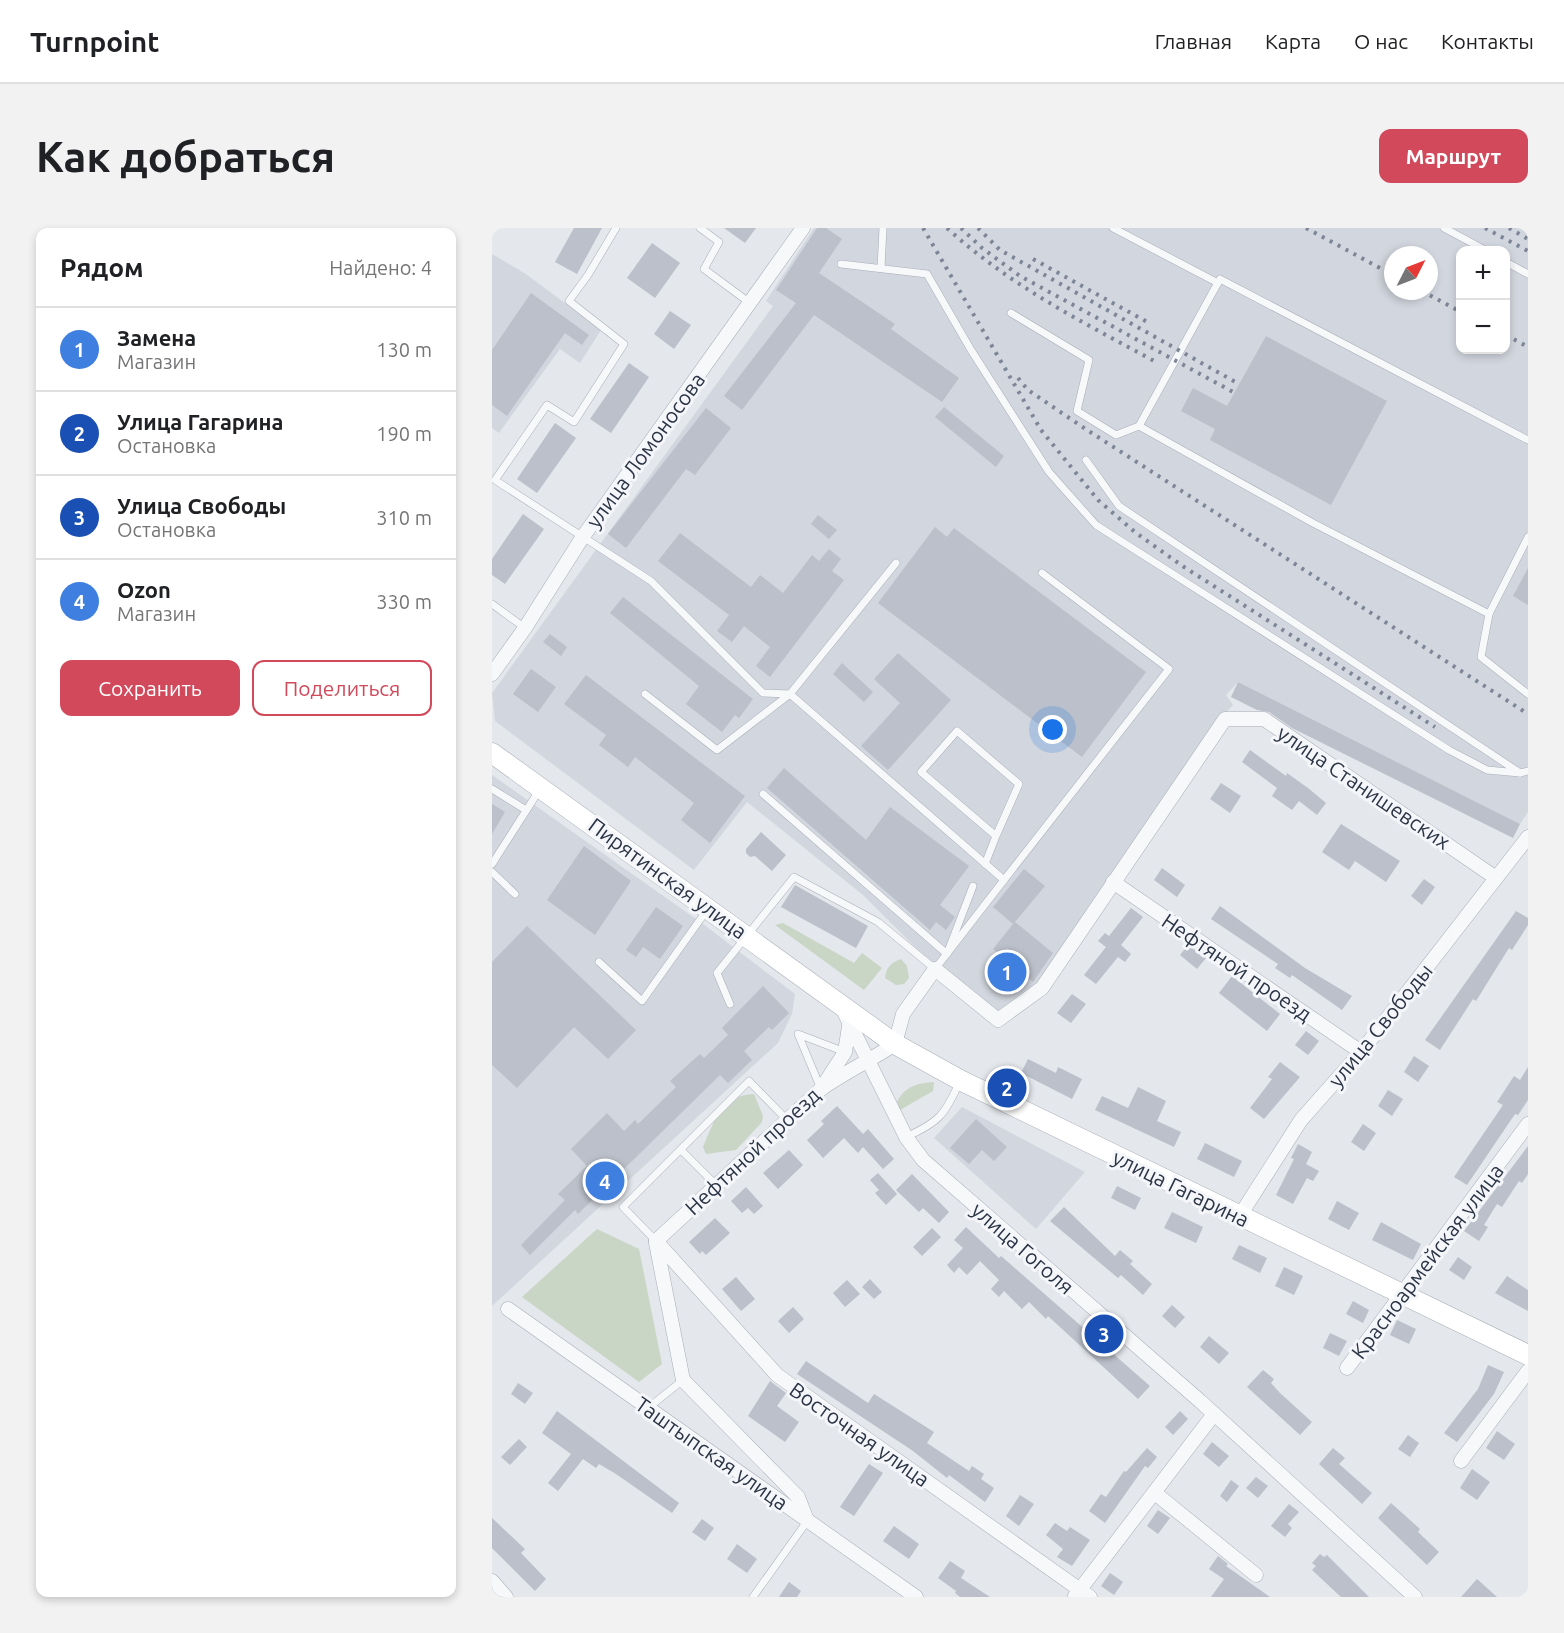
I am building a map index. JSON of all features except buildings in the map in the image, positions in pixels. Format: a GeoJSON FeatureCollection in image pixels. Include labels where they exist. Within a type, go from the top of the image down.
{"type":"FeatureCollection","features":[{"type":"Feature","properties":{"kind":"street","name":"улица Ломоносова"},"geometry":{"type":"LineString","coordinates":[[492,674],[525,628],[582,538],[803,229]]}},
{"type":"Feature","properties":{"kind":"street","name":"улица Станишевских"},"geometry":{"type":"LineString","coordinates":[[1113,882],[1225,719],[1264,719],[1496,878]]}},
{"type":"Feature","properties":{"kind":"street","name":"Пирятинская улица"},"geometry":{"type":"LineString","coordinates":[[492,753],[746,935],[846,1013]]}},
{"type":"Feature","properties":{"kind":"street","name":"улица Свободы"},"geometry":{"type":"LineString","coordinates":[[1239,1217],[1301,1120],[1361,1052],[1528,837]]}},
{"type":"Feature","properties":{"kind":"street"},"geometry":{"type":"LineString","coordinates":[[821,1089],[849,1069],[870,1061],[895,1044],[903,1014],[935,969],[998,1020],[1042,988],[1113,882]]}},
{"type":"Feature","properties":{"kind":"street","name":"Нефтяной проезд"},"geometry":{"type":"LineString","coordinates":[[1113,882],[1361,1052]]}},
{"type":"Feature","properties":{"kind":"street","name":"Нефтяной проезд"},"geometry":{"type":"LineString","coordinates":[[656,1241],[821,1089],[845,1052],[846,1013]]}},
{"type":"Feature","properties":{"kind":"street","name":"улица Гагарина"},"geometry":{"type":"LineString","coordinates":[[846,1013],[895,1044],[960,1080],[1528,1355]]}},
{"type":"Feature","properties":{"kind":"street","name":"улица Гоголя"},"geometry":{"type":"LineString","coordinates":[[846,1013],[906,1137],[923,1161],[1214,1414],[1415,1597]]}},
{"type":"Feature","properties":{"kind":"street","name":"Красноармейская улица"},"geometry":{"type":"LineString","coordinates":[[1347,1368],[1528,1124]]}},
{"type":"Feature","properties":{"kind":"street"},"geometry":{"type":"LineString","coordinates":[[656,1241],[683,1380],[798,1497],[808,1520]]}},
{"type":"Feature","properties":{"kind":"street","name":"Восточная улица"},"geometry":{"type":"LineString","coordinates":[[656,1241],[777,1375],[1081,1595]]}},
{"type":"Feature","properties":{"kind":"street","name":"Таштыпская улица"},"geometry":{"type":"LineString","coordinates":[[508,1309],[916,1597]]}},
{"type":"Feature","properties":{"kind":"street"},"geometry":{"type":"LineString","coordinates":[[1461,1461],[1528,1371]]}},
{"type":"Feature","properties":{"kind":"street"},"geometry":{"type":"LineString","coordinates":[[1081,1595],[1214,1414]]}},
{"type":"Feature","properties":{"kind":"street"},"geometry":{"type":"LineString","coordinates":[[1155,1493],[1256,1575]]}},
{"type":"Feature","properties":{"kind":"street"},"geometry":{"type":"LineString","coordinates":[[492,1581],[506,1597]]}},
{"type":"Feature","properties":{"kind":"lane"},"geometry":{"type":"LineString","coordinates":[[616,228],[588,275],[569,301],[624,344],[574,422],[547,405],[495,480],[651,581],[763,693],[790,694],[1004,880]]}},
{"type":"Feature","properties":{"kind":"lane"},"geometry":{"type":"LineString","coordinates":[[700,228],[719,242],[704,269],[751,304]]}},
{"type":"Feature","properties":{"kind":"lane"},"geometry":{"type":"LineString","coordinates":[[881,268],[883,228]]}},
{"type":"Feature","properties":{"kind":"lane"},"geometry":{"type":"LineString","coordinates":[[1113,228],[1218,283]]}},
{"type":"Feature","properties":{"kind":"lane"},"geometry":{"type":"LineString","coordinates":[[1444,228],[1478,246]]}},
{"type":"Feature","properties":{"kind":"lane"},"geometry":{"type":"LineString","coordinates":[[841,264],[927,274],[971,350],[1049,472],[1096,525],[1449,750],[1487,770],[1520,773],[1528,771]]}},
{"type":"Feature","properties":{"kind":"lane"},"geometry":{"type":"LineString","coordinates":[[1510,264],[1528,274]]}},
{"type":"Feature","properties":{"kind":"lane"},"geometry":{"type":"LineString","coordinates":[[1011,313],[1089,360],[1077,411],[1116,435],[1139,426],[1220,279],[1528,440]]}},
{"type":"Feature","properties":{"kind":"lane"},"geometry":{"type":"LineString","coordinates":[[1139,426],[1313,523],[1489,614]]}},
{"type":"Feature","properties":{"kind":"lane"},"geometry":{"type":"LineString","coordinates":[[1086,460],[1119,506],[1520,773]]}},
{"type":"Feature","properties":{"kind":"lane"},"geometry":{"type":"LineString","coordinates":[[1528,537],[1489,614],[1482,657],[1528,694]]}},
{"type":"Feature","properties":{"kind":"lane"},"geometry":{"type":"LineString","coordinates":[[645,694],[717,750],[790,694],[896,563]]}},
{"type":"Feature","properties":{"kind":"lane"},"geometry":{"type":"LineString","coordinates":[[730,1004],[717,973],[794,877],[878,921],[935,969],[1169,669],[1042,573]]}},
{"type":"Feature","properties":{"kind":"lane"},"geometry":{"type":"LineString","coordinates":[[492,604],[525,628]]}},
{"type":"Feature","properties":{"kind":"lane"},"geometry":{"type":"LineString","coordinates":[[985,864],[1019,784],[957,731],[921,772],[996,836]]}},
{"type":"Feature","properties":{"kind":"lane"},"geometry":{"type":"LineString","coordinates":[[492,864],[541,786]]}},
{"type":"Feature","properties":{"kind":"lane"},"geometry":{"type":"LineString","coordinates":[[492,789],[526,810]]}},
{"type":"Feature","properties":{"kind":"lane"},"geometry":{"type":"LineString","coordinates":[[763,794],[947,954]]}},
{"type":"Feature","properties":{"kind":"lane"},"geometry":{"type":"LineString","coordinates":[[492,872],[515,894]]}},
{"type":"Feature","properties":{"kind":"lane"},"geometry":{"type":"LineString","coordinates":[[947,954],[973,886]]}},
{"type":"Feature","properties":{"kind":"lane"},"geometry":{"type":"LineString","coordinates":[[599,962],[642,1001],[708,908]]}},
{"type":"Feature","properties":{"kind":"lane"},"geometry":{"type":"LineString","coordinates":[[821,1089],[798,1034],[845,1052]]}},
{"type":"Feature","properties":{"kind":"lane"},"geometry":{"type":"LineString","coordinates":[[906,1137],[933,1125],[949,1105],[960,1080]]}},
{"type":"Feature","properties":{"kind":"lane"},"geometry":{"type":"LineString","coordinates":[[656,1241],[623,1207],[749,1081],[787,1120]]}},
{"type":"Feature","properties":{"kind":"lane"},"geometry":{"type":"LineString","coordinates":[[681,1150],[716,1185]]}},
{"type":"Feature","properties":{"kind":"lane"},"geometry":{"type":"LineString","coordinates":[[648,1408],[683,1380]]}},
{"type":"Feature","properties":{"kind":"lane"},"geometry":{"type":"LineString","coordinates":[[753,1597],[808,1520]]}},
{"type":"Feature","properties":{"kind":"shaded area"},"geometry":{"type":"Polygon","coordinates":[[[814,228],[1528,228],[1528,812],[1520,824],[1238,682],[1226,695],[1233,705],[1203,739],[1039,985],[999,1015],[917,949],[863,895],[747,802],[694,870],[495,721],[492,693],[773,306],[766,301],[814,228]]]}},
{"type":"Feature","properties":{"kind":"shaded area"},"geometry":{"type":"Polygon","coordinates":[[[492,254],[526,274],[601,330],[580,363],[560,349],[499,433],[492,428],[492,254]]]}},
{"type":"Feature","properties":{"kind":"shaded area"},"geometry":{"type":"Polygon","coordinates":[[[492,775],[703,924],[795,994],[792,1014],[778,1043],[492,1306],[492,775]]]}},
{"type":"Feature","properties":{"kind":"shaded area"},"geometry":{"type":"Polygon","coordinates":[[[962,1107],[1085,1172],[1036,1229],[934,1138],[962,1107]]]}},
{"type":"Feature","properties":{"kind":"green space"},"geometry":{"type":"Polygon","coordinates":[[[783,923],[854,963],[862,953],[882,968],[864,990],[775,925],[783,923]]]}},
{"type":"Feature","properties":{"kind":"green space"},"geometry":{"type":"Polygon","coordinates":[[[901,959],[907,966],[909,978],[904,984],[896,985],[885,978],[890,966],[901,959]]]}},
{"type":"Feature","properties":{"kind":"green space"},"geometry":{"type":"Polygon","coordinates":[[[934,1082],[933,1091],[900,1110],[897,1101],[904,1092],[918,1084],[934,1082]]]}},
{"type":"Feature","properties":{"kind":"green space"},"geometry":{"type":"Polygon","coordinates":[[[754,1094],[763,1116],[762,1122],[736,1150],[706,1154],[703,1147],[721,1111],[734,1099],[754,1094]]]}},
{"type":"Feature","properties":{"kind":"green space"},"geometry":{"type":"Polygon","coordinates":[[[597,1229],[639,1249],[662,1364],[639,1382],[522,1297],[597,1229]]]}},
{"type":"Feature","properties":{"kind":"railway"},"geometry":{"type":"LineString","coordinates":[[923,228],[1041,430],[1098,500],[1136,533],[1184,567],[1435,727]]}},
{"type":"Feature","properties":{"kind":"railway"},"geometry":{"type":"LineString","coordinates":[[947,228],[1021,285],[1156,362]]}},
{"type":"Feature","properties":{"kind":"railway"},"geometry":{"type":"LineString","coordinates":[[961,228],[982,248],[1020,276],[1235,393]]}},
{"type":"Feature","properties":{"kind":"railway"},"geometry":{"type":"LineString","coordinates":[[978,228],[1000,250],[1239,384]]}},
{"type":"Feature","properties":{"kind":"railway"},"geometry":{"type":"LineString","coordinates":[[1306,228],[1384,270]]}},
{"type":"Feature","properties":{"kind":"railway"},"geometry":{"type":"LineString","coordinates":[[1485,228],[1528,251]]}},
{"type":"Feature","properties":{"kind":"railway"},"geometry":{"type":"LineString","coordinates":[[1509,228],[1528,239]]}},
{"type":"Feature","properties":{"kind":"railway"},"geometry":{"type":"LineString","coordinates":[[1033,259],[1149,323]]}},
{"type":"Feature","properties":{"kind":"railway"},"geometry":{"type":"LineString","coordinates":[[1438,300],[1456,309]]}},
{"type":"Feature","properties":{"kind":"railway"},"geometry":{"type":"LineString","coordinates":[[1510,337],[1528,347]]}},
{"type":"Feature","properties":{"kind":"railway"},"geometry":{"type":"LineString","coordinates":[[1018,378],[1028,390],[1087,430],[1528,714]]}},
{"type":"Feature","properties":{"kind":"place","name":"Замена"},"geometry":{"type":"Point","coordinates":[1007,972]}},
{"type":"Feature","properties":{"kind":"place","name":"Улица Гагарина"},"geometry":{"type":"Point","coordinates":[1007,1088]}},
{"type":"Feature","properties":{"kind":"place","name":"Ozon"},"geometry":{"type":"Point","coordinates":[605,1181]}},
{"type":"Feature","properties":{"kind":"place","name":"Улица Свободы"},"geometry":{"type":"Point","coordinates":[1104,1334]}}]}
